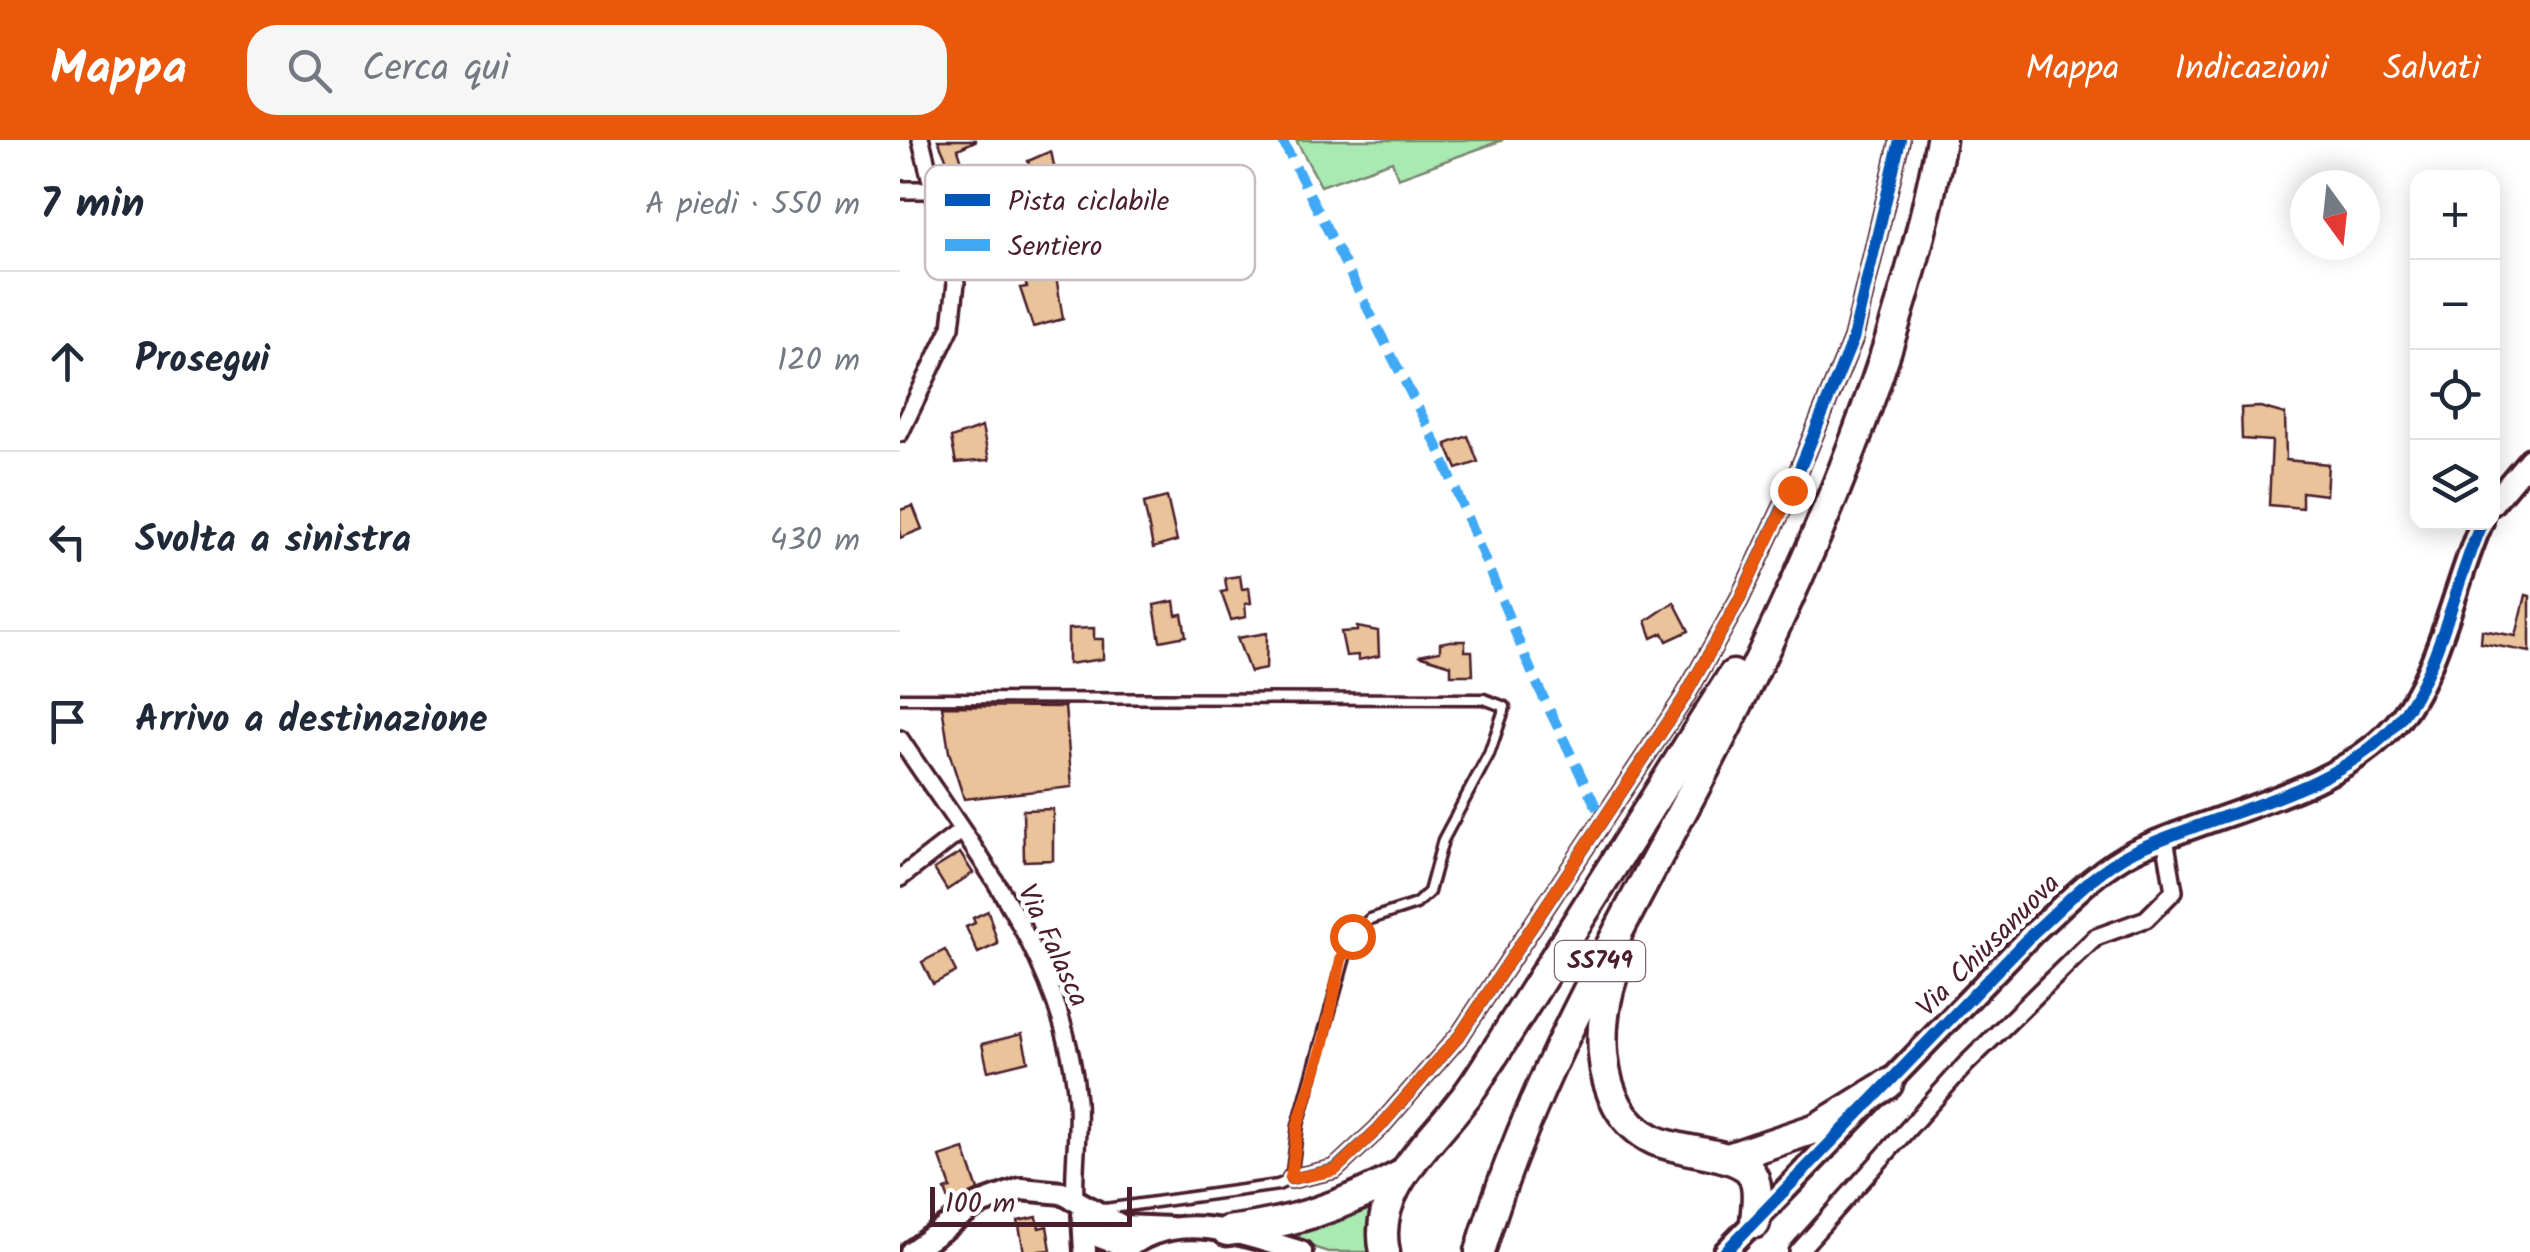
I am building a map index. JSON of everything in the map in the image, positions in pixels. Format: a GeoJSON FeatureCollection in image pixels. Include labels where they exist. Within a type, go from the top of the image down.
{"type":"FeatureCollection","features":[{"type":"Feature","properties":{"kind":"highway","name":"SS749"},"geometry":{"type":"LineString","coordinates":[[1480,1252],[1496,1199],[1548,1071],[1610,940],[1748,682],[1821,517],[1866,406],[1904,293],[1941,140]]}},
{"type":"Feature","properties":{"kind":"highway"},"geometry":{"type":"LineString","coordinates":[[1385,1252],[1383,1221],[1402,1174],[1464,1098],[1498,1048],[1714,708],[1746,653],[1798,546],[1821,517]]}},
{"type":"Feature","properties":{"kind":"highway"},"geometry":{"type":"LineString","coordinates":[[1748,682],[1730,736],[1610,978],[1603,1032],[1608,1085],[1626,1117],[1651,1139],[1692,1154],[1728,1158],[1817,1128],[1888,1084]]}},
{"type":"Feature","properties":{"kind":"highway"},"geometry":{"type":"LineString","coordinates":[[1728,1158],[1749,1171],[1757,1192],[1755,1223]]}},
{"type":"Feature","properties":{"kind":"highway"},"geometry":{"type":"LineString","coordinates":[[1226,1230],[1312,1216],[1402,1174]]}},
{"type":"Feature","properties":{"kind":"street"},"geometry":{"type":"LineString","coordinates":[[921,140],[926,165]]}},
{"type":"Feature","properties":{"kind":"street"},"geometry":{"type":"LineString","coordinates":[[1291,1179],[1335,1170],[1378,1129],[1460,1035],[1684,698],[1739,600],[1792,490],[1853,340],[1900,140]]}},
{"type":"Feature","properties":{"kind":"street"},"geometry":{"type":"LineString","coordinates":[[900,433],[951,327],[955,280]]}},
{"type":"Feature","properties":{"kind":"street"},"geometry":{"type":"LineString","coordinates":[[2500,495],[2530,459]]}},
{"type":"Feature","properties":{"kind":"street","name":"Via Chiusanuova"},"geometry":{"type":"LineString","coordinates":[[1725,1252],[2080,890],[2130,853],[2298,787],[2348,762],[2396,724],[2416,695],[2479,530]]}},
{"type":"Feature","properties":{"kind":"street","name":"Via Falasca"},"geometry":{"type":"LineString","coordinates":[[900,739],[1014,912],[1060,1015],[1077,1100],[1078,1204]]}},
{"type":"Feature","properties":{"kind":"street"},"geometry":{"type":"LineString","coordinates":[[900,878],[961,832]]}},
{"type":"Feature","properties":{"kind":"street"},"geometry":{"type":"LineString","coordinates":[[1798,1252],[1966,1064],[2072,958],[2096,937],[2146,919],[2174,891],[2165,838]]}},
{"type":"Feature","properties":{"kind":"street"},"geometry":{"type":"LineString","coordinates":[[911,1252],[978,1205],[1001,1194],[1044,1189],[1122,1226],[1207,1226],[1301,1252]]}},
{"type":"Feature","properties":{"kind":"street"},"geometry":{"type":"LineString","coordinates":[[1078,1204],[1100,1237],[1130,1250],[1171,1228]]}},
{"type":"Feature","properties":{"kind":"street"},"geometry":{"type":"LineString","coordinates":[[1078,1204],[1085,1252]]}},
{"type":"Feature","properties":{"kind":"lane"},"geometry":{"type":"LineString","coordinates":[[900,698],[1484,699],[1505,707],[1489,754],[1443,840],[1429,892],[1416,904],[1370,919],[1352,936],[1341,960],[1323,1046],[1298,1125],[1291,1179],[1278,1185],[1117,1210],[1078,1204]]}},
{"type":"Feature","properties":{"kind":"green space"},"geometry":{"type":"Polygon","coordinates":[[[1296,140],[1503,140],[1398,178],[1392,161],[1321,186],[1296,140]]]}},
{"type":"Feature","properties":{"kind":"green space"},"geometry":{"type":"Polygon","coordinates":[[[1377,1201],[1371,1252],[1328,1252],[1297,1242],[1300,1229],[1377,1201]]]}},
{"type":"Feature","properties":{"kind":"building"},"geometry":{"type":"Polygon","coordinates":[[[938,140],[977,140],[958,149],[963,165],[949,165],[938,140]]]}},
{"type":"Feature","properties":{"kind":"building"},"geometry":{"type":"Polygon","coordinates":[[[1051,151],[1054,165],[1029,165],[1028,161],[1051,151]]]}},
{"type":"Feature","properties":{"kind":"building"},"geometry":{"type":"Polygon","coordinates":[[[1024,280],[1057,280],[1063,319],[1033,327],[1020,288],[1027,287],[1024,280]]]}},
{"type":"Feature","properties":{"kind":"building"},"geometry":{"type":"Polygon","coordinates":[[[2260,407],[2285,414],[2286,460],[2328,464],[2326,495],[2302,492],[2302,508],[2269,505],[2272,441],[2242,439],[2241,408],[2260,407]]]}},
{"type":"Feature","properties":{"kind":"building"},"geometry":{"type":"Polygon","coordinates":[[[982,427],[989,460],[956,463],[951,438],[982,427]]]}},
{"type":"Feature","properties":{"kind":"building"},"geometry":{"type":"Polygon","coordinates":[[[1468,436],[1478,462],[1457,469],[1446,444],[1468,436]]]}},
{"type":"Feature","properties":{"kind":"building"},"geometry":{"type":"Polygon","coordinates":[[[1167,497],[1177,541],[1153,548],[1144,503],[1167,497]]]}},
{"type":"Feature","properties":{"kind":"building"},"geometry":{"type":"Polygon","coordinates":[[[913,506],[922,529],[900,538],[900,510],[913,506]]]}},
{"type":"Feature","properties":{"kind":"building"},"geometry":{"type":"Polygon","coordinates":[[[1240,576],[1242,589],[1249,588],[1251,603],[1245,604],[1246,617],[1231,620],[1221,592],[1227,591],[1225,578],[1240,576]]]}},
{"type":"Feature","properties":{"kind":"building"},"geometry":{"type":"Polygon","coordinates":[[[2526,595],[2530,596],[2530,652],[2481,643],[2482,630],[2516,636],[2526,595]]]}},
{"type":"Feature","properties":{"kind":"building"},"geometry":{"type":"Polygon","coordinates":[[[1174,601],[1176,615],[1182,614],[1186,636],[1160,641],[1154,605],[1174,601]]]}},
{"type":"Feature","properties":{"kind":"building"},"geometry":{"type":"Polygon","coordinates":[[[1674,602],[1689,631],[1667,641],[1663,633],[1652,638],[1646,621],[1674,602]]]}},
{"type":"Feature","properties":{"kind":"building"},"geometry":{"type":"Polygon","coordinates":[[[1357,627],[1378,631],[1379,656],[1358,660],[1358,655],[1346,656],[1341,632],[1357,631],[1357,627]]]}},
{"type":"Feature","properties":{"kind":"building"},"geometry":{"type":"Polygon","coordinates":[[[1094,628],[1094,639],[1103,639],[1103,659],[1068,664],[1068,629],[1094,628]]]}},
{"type":"Feature","properties":{"kind":"building"},"geometry":{"type":"Polygon","coordinates":[[[1267,633],[1266,669],[1250,672],[1237,638],[1267,633]]]}},
{"type":"Feature","properties":{"kind":"building"},"geometry":{"type":"Polygon","coordinates":[[[1465,641],[1465,651],[1472,651],[1473,675],[1451,675],[1451,665],[1419,655],[1440,651],[1440,643],[1465,641]]]}},
{"type":"Feature","properties":{"kind":"building"},"geometry":{"type":"Polygon","coordinates":[[[942,706],[1065,707],[1072,787],[964,799],[949,752],[942,706]]]}},
{"type":"Feature","properties":{"kind":"building"},"geometry":{"type":"Polygon","coordinates":[[[1053,809],[1053,860],[1024,861],[1023,810],[1053,809]]]}},
{"type":"Feature","properties":{"kind":"building"},"geometry":{"type":"Polygon","coordinates":[[[960,853],[973,873],[947,890],[934,869],[960,853]]]}},
{"type":"Feature","properties":{"kind":"building"},"geometry":{"type":"Polygon","coordinates":[[[988,911],[998,944],[978,953],[966,927],[975,923],[973,918],[988,911]]]}},
{"type":"Feature","properties":{"kind":"building"},"geometry":{"type":"Polygon","coordinates":[[[945,950],[956,972],[933,984],[922,962],[945,950]]]}},
{"type":"Feature","properties":{"kind":"building"},"geometry":{"type":"Polygon","coordinates":[[[1022,1034],[1028,1061],[988,1071],[982,1044],[1022,1034]]]}},
{"type":"Feature","properties":{"kind":"building"},"geometry":{"type":"Polygon","coordinates":[[[964,1149],[978,1190],[951,1206],[945,1190],[951,1188],[940,1157],[964,1149]]]}},
{"type":"Feature","properties":{"kind":"building"},"geometry":{"type":"Polygon","coordinates":[[[1037,1217],[1039,1228],[1047,1226],[1051,1250],[1024,1252],[1018,1221],[1037,1217]]]}},
{"type":"Feature","properties":{"kind":"marked path"},"geometry":{"type":"LineString","coordinates":[[1282,140],[1437,445],[1535,680],[1603,821]]}},
{"type":"Feature","properties":{"kind":"cycle path"},"geometry":{"type":"LineString","coordinates":[[1291,1179],[1335,1169],[1378,1129],[1460,1035],[1684,698],[1739,600],[1791,490],[1853,339],[1900,140]]}},
{"type":"Feature","properties":{"kind":"cycle path"},"geometry":{"type":"LineString","coordinates":[[1725,1252],[2033,933],[2094,878],[2134,851],[2271,800],[2339,769],[2394,726],[2423,682],[2479,530]]}},
{"type":"Feature","properties":{"kind":"route"},"geometry":{"type":"LineString","coordinates":[[1352,936],[1341,960],[1323,1046],[1298,1125],[1291,1179],[1335,1170],[1378,1129],[1460,1035],[1643,761],[1655,736],[1684,698],[1739,600],[1792,490]]}}]}
